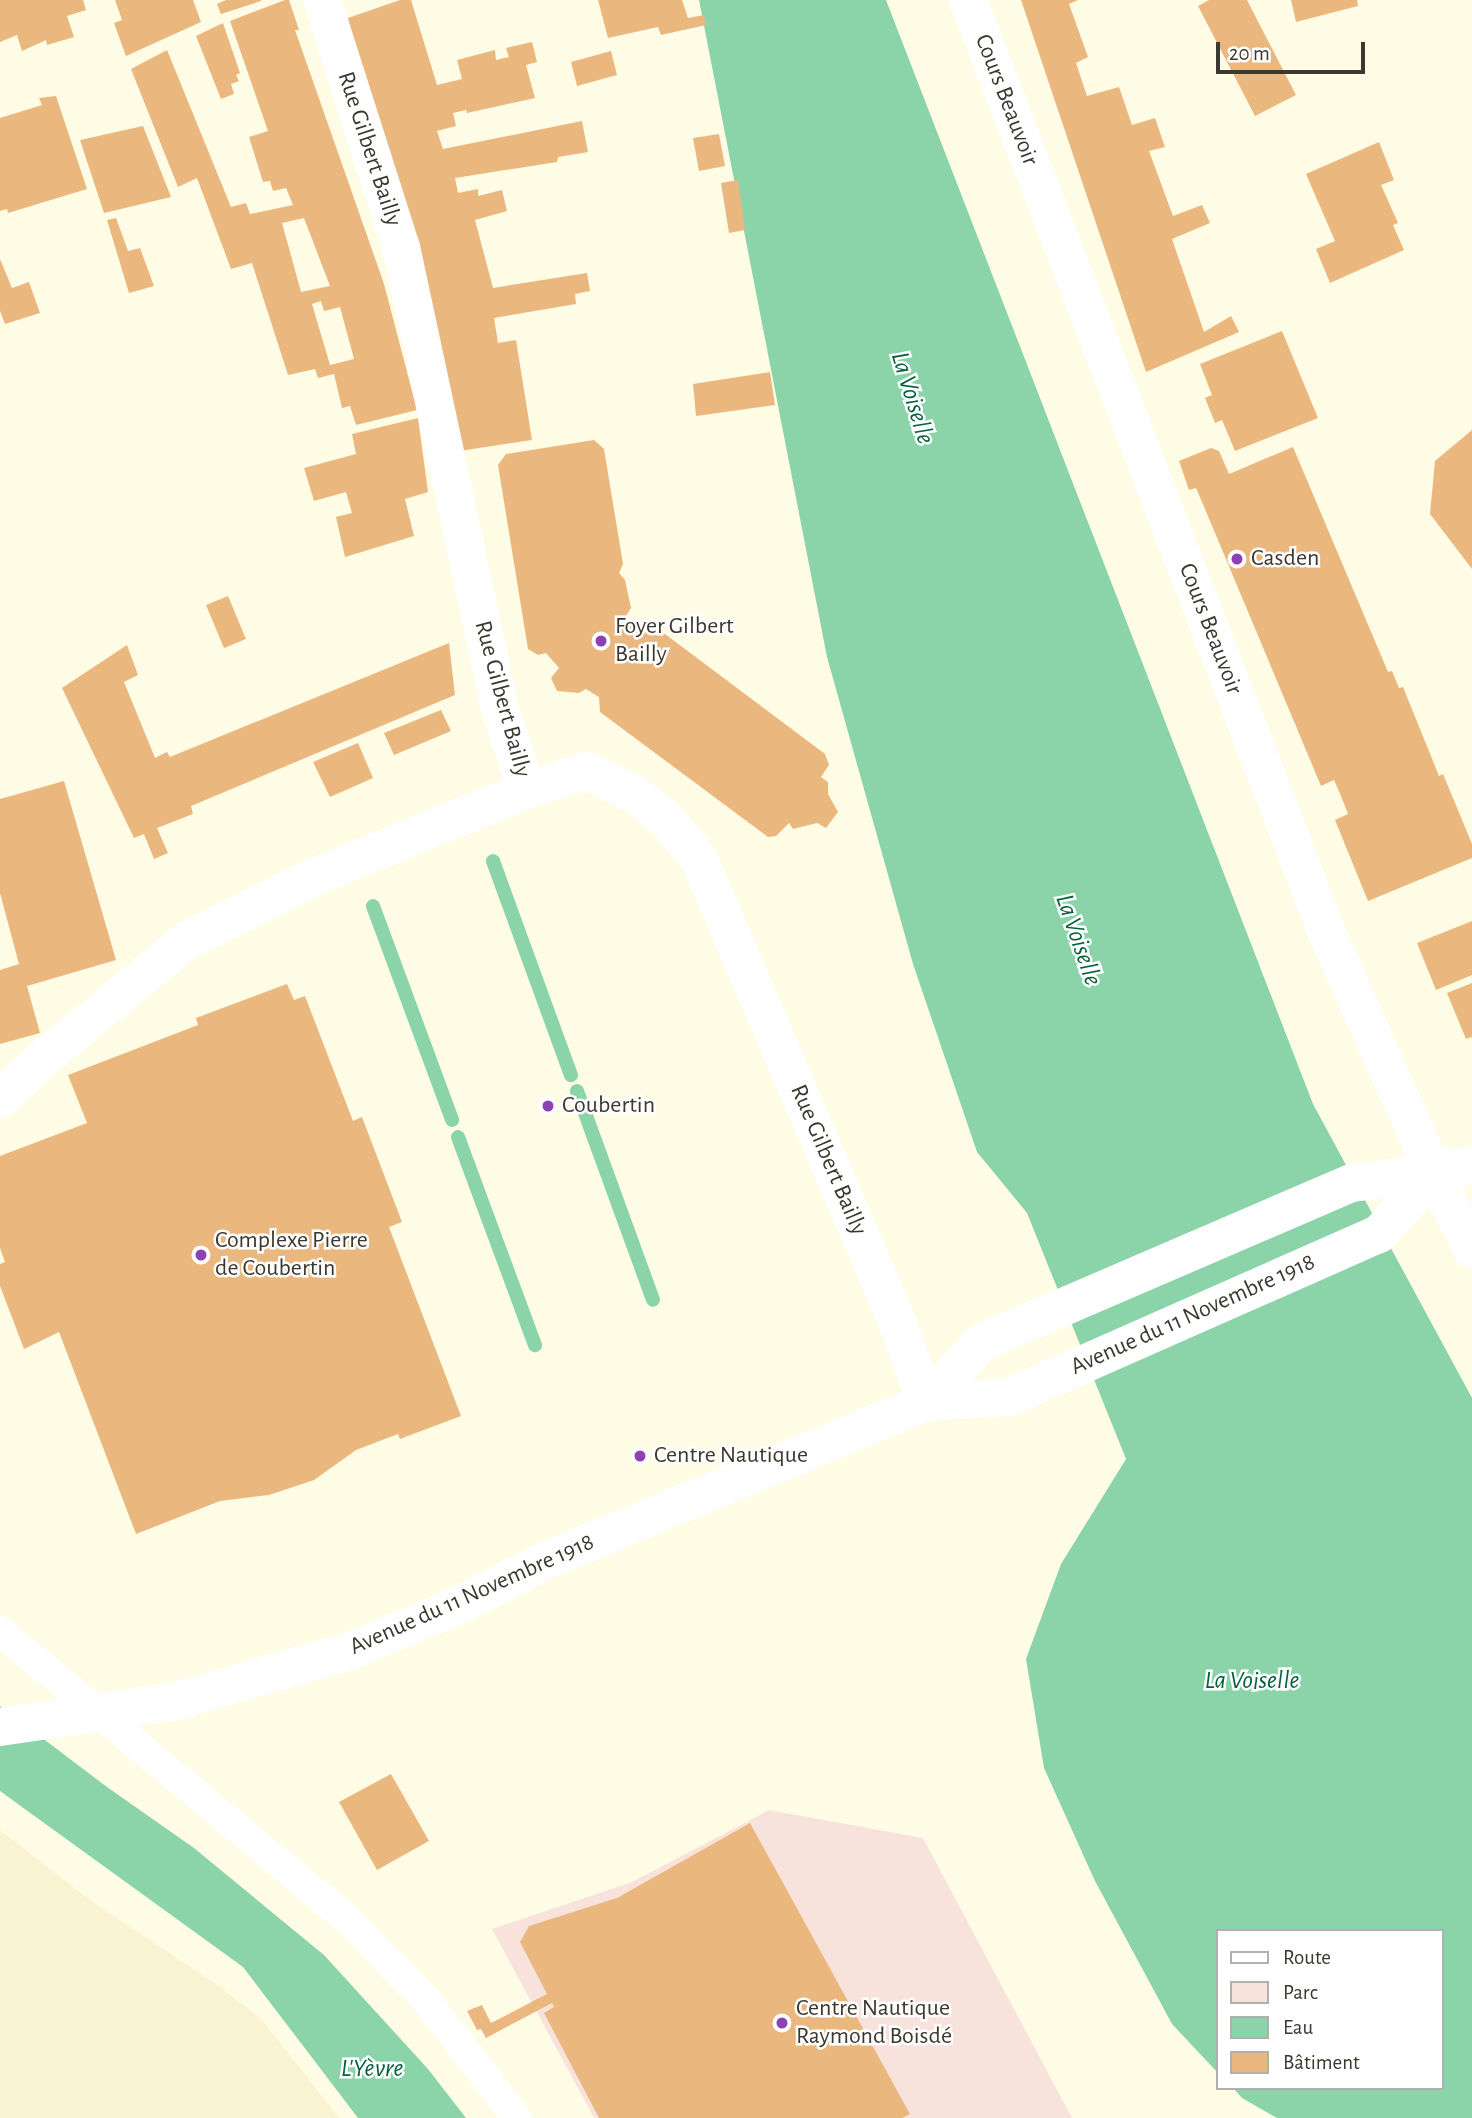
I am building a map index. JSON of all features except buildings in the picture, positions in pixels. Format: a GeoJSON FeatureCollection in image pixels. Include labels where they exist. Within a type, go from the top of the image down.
{"type":"FeatureCollection","features":[{"type":"Feature","properties":{"kind":"street","name":"Rue Gilbert Bailly"},"geometry":{"type":"LineString","coordinates":[[322,0],[401,247],[499,706],[527,790],[587,771],[634,794],[666,819],[699,859],[894,1313],[926,1402]]}},
{"type":"Feature","properties":{"kind":"street","name":"Cours Beauvoir"},"geometry":{"type":"LineString","coordinates":[[968,0],[1327,933],[1434,1173],[1472,1250]]}},
{"type":"Feature","properties":{"kind":"street"},"geometry":{"type":"LineString","coordinates":[[0,1099],[44,1058],[185,942],[312,878],[527,790]]}},
{"type":"Feature","properties":{"kind":"street","name":"Avenue du 11 Novembre 1918"},"geometry":{"type":"LineString","coordinates":[[0,1727],[177,1701],[352,1650],[462,1604],[542,1562],[926,1402],[1009,1397],[1379,1234],[1434,1173],[1472,1140]]}},
{"type":"Feature","properties":{"kind":"street","name":"Avenue du 11 Novembre 1918"},"geometry":{"type":"LineString","coordinates":[[926,1402],[982,1342],[1352,1183],[1434,1173],[1472,1164]]}},
{"type":"Feature","properties":{"kind":"lane"},"geometry":{"type":"LineString","coordinates":[[0,1631],[351,1922],[426,2000],[517,2118]]}},
{"type":"Feature","properties":{"kind":"shaded area"},"geometry":{"type":"Polygon","coordinates":[[[0,1830],[90,1900],[223,1989],[263,2021],[339,2118],[0,2118],[0,1830]]]}},
{"type":"Feature","properties":{"kind":"green space","name":"Centre Nautique Raymond Boisdé"},"geometry":{"type":"Polygon","coordinates":[[[769,1810],[923,1838],[1072,2118],[594,2118],[492,1929],[632,1882],[769,1810]]]}},
{"type":"Feature","properties":{"kind":"water","name":"La Voiselle"},"geometry":{"type":"Polygon","coordinates":[[[699,0],[886,0],[1313,1104],[1472,1398],[1472,2118],[1277,2118],[1242,2098],[1235,2090],[1444,2090],[1444,1929],[1216,1929],[1216,2071],[1172,2024],[1095,1881],[1044,1768],[1026,1659],[1061,1564],[1126,1459],[1027,1213],[977,1152],[913,964],[827,657],[699,0]]]}},
{"type":"Feature","properties":{"kind":"water","name":"L'Yèvre"},"geometry":{"type":"Polygon","coordinates":[[[0,1706],[107,1787],[194,1848],[324,1955],[428,2069],[466,2118],[358,2118],[243,1967],[0,1791],[0,1706]]]}},
{"type":"Feature","properties":{"kind":"waterway"},"geometry":{"type":"LineString","coordinates":[[493,861],[571,1075]]}},
{"type":"Feature","properties":{"kind":"waterway"},"geometry":{"type":"LineString","coordinates":[[373,906],[452,1120]]}},
{"type":"Feature","properties":{"kind":"waterway"},"geometry":{"type":"LineString","coordinates":[[577,1091],[653,1300]]}},
{"type":"Feature","properties":{"kind":"waterway"},"geometry":{"type":"LineString","coordinates":[[458,1137],[535,1345]]}},
{"type":"Feature","properties":{"kind":"place","name":"Casden"},"geometry":{"type":"Point","coordinates":[1237,559]}},
{"type":"Feature","properties":{"kind":"place","name":"Foyer Gilbert Bailly"},"geometry":{"type":"Point","coordinates":[601,641]}},
{"type":"Feature","properties":{"kind":"place","name":"Coubertin"},"geometry":{"type":"Point","coordinates":[548,1106]}},
{"type":"Feature","properties":{"kind":"place","name":"Complexe Pierre de Coubertin"},"geometry":{"type":"Point","coordinates":[201,1255]}},
{"type":"Feature","properties":{"kind":"place","name":"Centre Nautique"},"geometry":{"type":"Point","coordinates":[640,1456]}},
{"type":"Feature","properties":{"kind":"place","name":"Centre Nautique Raymond Boisdé"},"geometry":{"type":"Point","coordinates":[782,2023]}}]}
